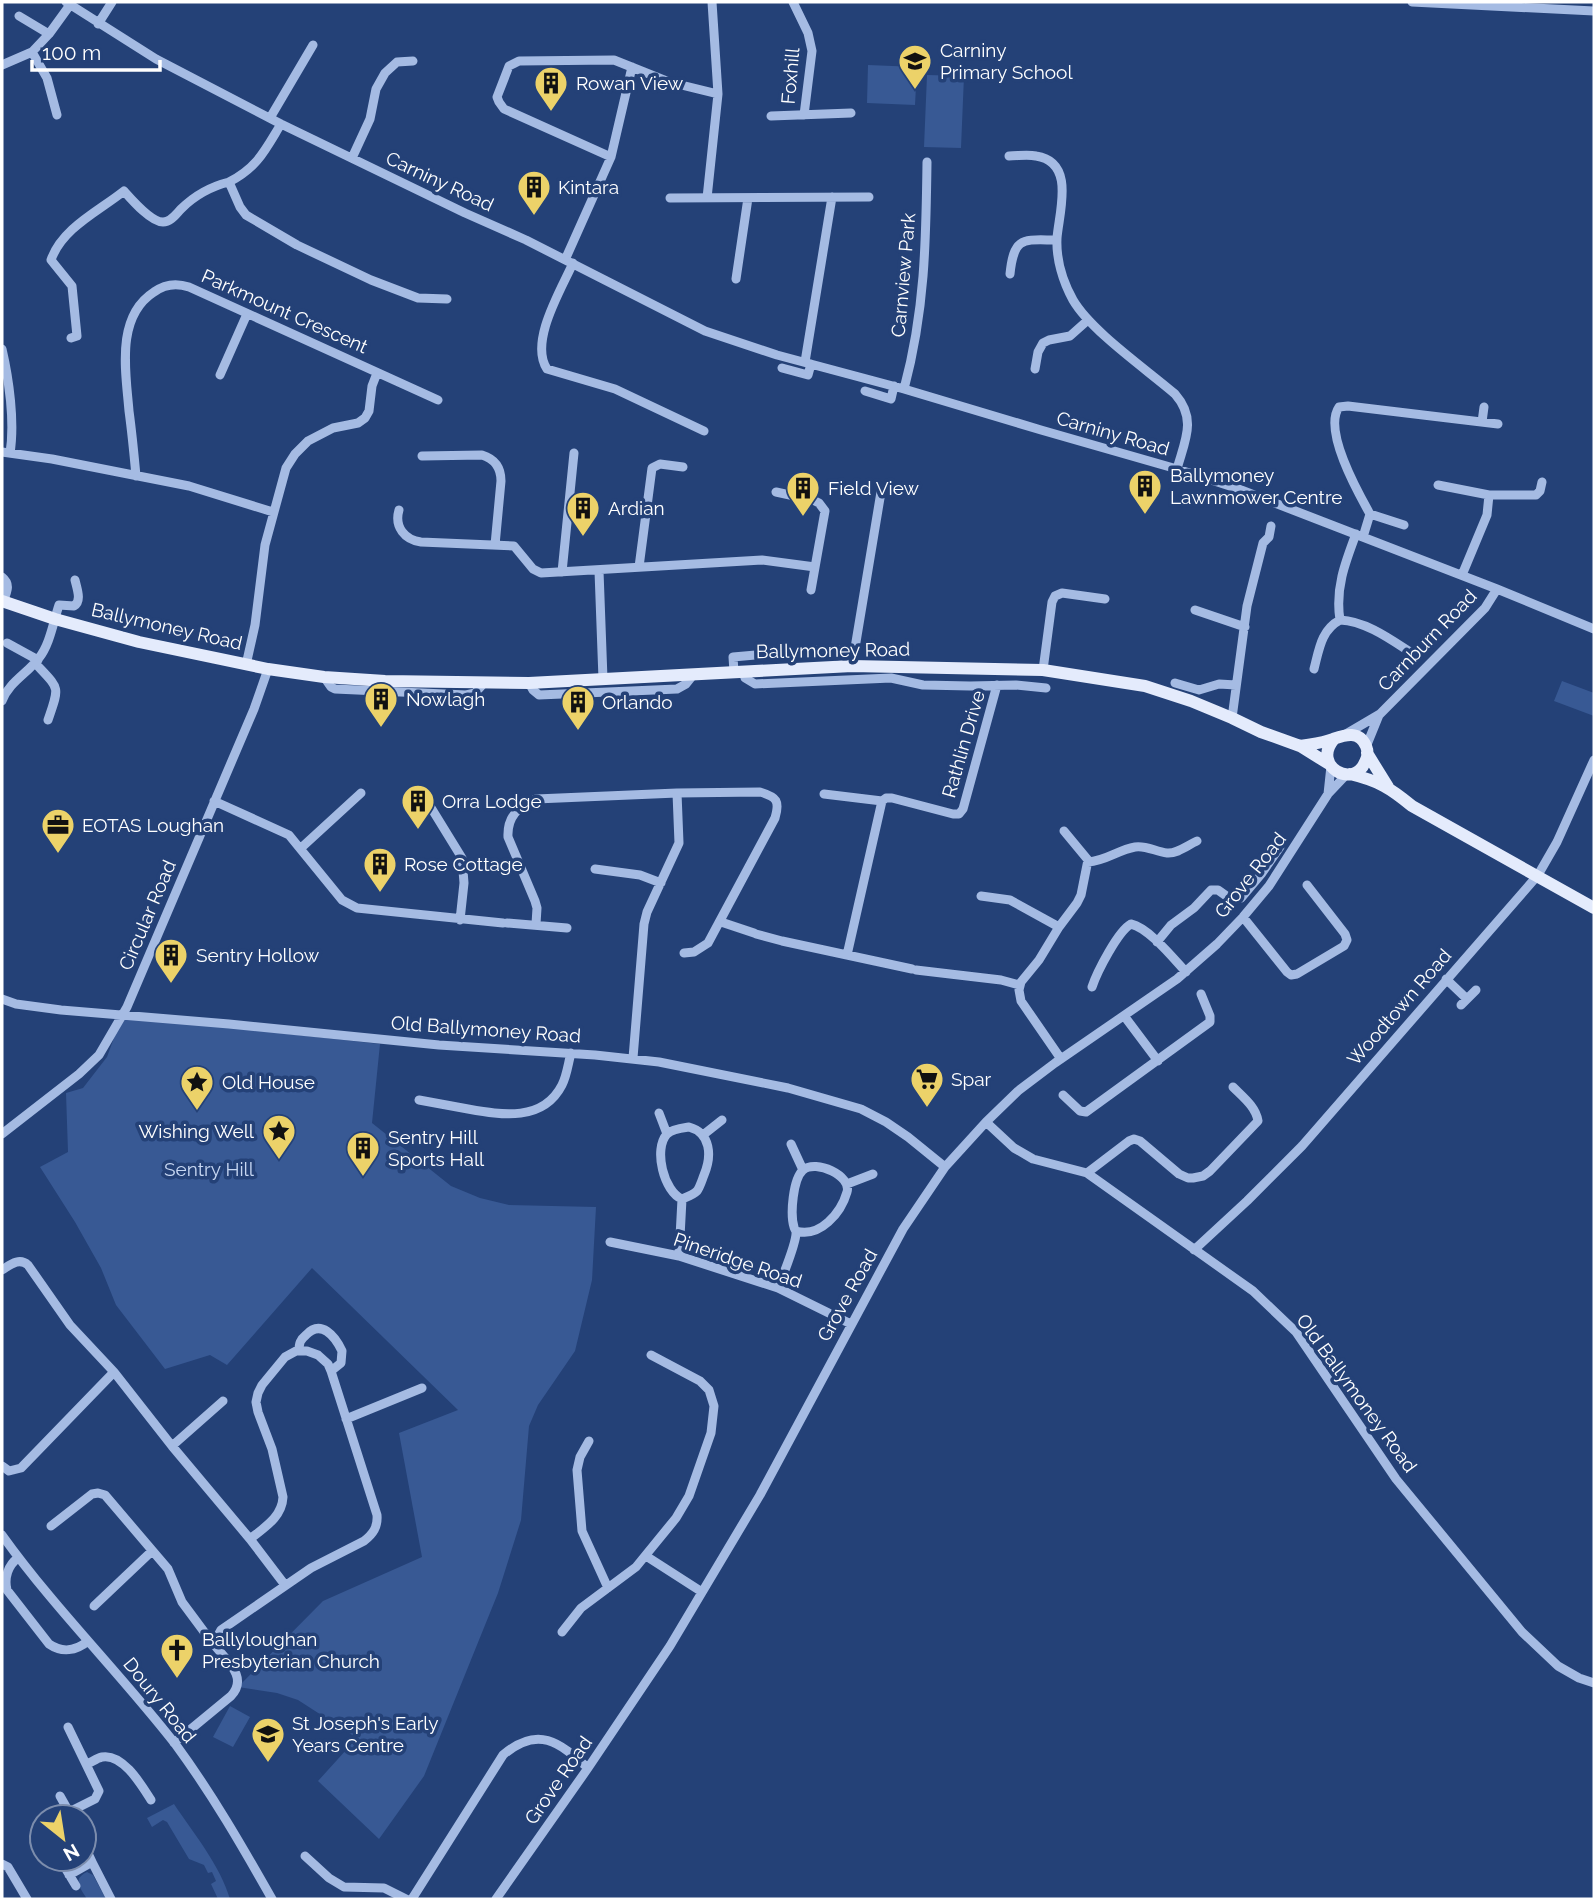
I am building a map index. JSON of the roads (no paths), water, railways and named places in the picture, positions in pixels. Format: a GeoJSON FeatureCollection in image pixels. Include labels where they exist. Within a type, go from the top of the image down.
{"type":"FeatureCollection","features":[{"type":"Feature","properties":{"kind":"main road","name":"Ballymoney Road"},"geometry":{"type":"LineString","coordinates":[[2,601],[139,642],[246,665],[324,677],[385,681],[529,682],[852,666],[1043,670],[1145,686],[1191,701],[1300,746],[1330,765]]}},
{"type":"Feature","properties":{"kind":"main road"},"geometry":{"type":"LineString","coordinates":[[1300,746],[1340,737],[1358,737],[1388,787]]}},
{"type":"Feature","properties":{"kind":"main road"},"geometry":{"type":"LineString","coordinates":[[1340,737],[1327,750],[1330,765],[1339,773],[1366,778],[1388,787],[1412,806],[1594,908]]}},
{"type":"Feature","properties":{"kind":"main road"},"geometry":{"type":"LineString","coordinates":[[1348,774],[1356,773],[1364,765],[1367,750]]}},
{"type":"Feature","properties":{"kind":"street"},"geometry":{"type":"LineString","coordinates":[[98,24],[112,2]]}},
{"type":"Feature","properties":{"kind":"street"},"geometry":{"type":"LineString","coordinates":[[707,198],[718,94],[712,2]]}},
{"type":"Feature","properties":{"kind":"street","name":"Foxhill"},"geometry":{"type":"LineString","coordinates":[[793,2],[808,33],[812,51],[804,115]]}},
{"type":"Feature","properties":{"kind":"street"},"geometry":{"type":"LineString","coordinates":[[1412,2],[1594,11]]}},
{"type":"Feature","properties":{"kind":"street"},"geometry":{"type":"LineString","coordinates":[[2,65],[32,52],[49,34],[68,4]]}},
{"type":"Feature","properties":{"kind":"street","name":"Carniny Road"},"geometry":{"type":"LineString","coordinates":[[68,4],[156,59],[281,124],[569,261],[705,331],[777,355],[899,388],[1236,488],[1594,629]]}},
{"type":"Feature","properties":{"kind":"street"},"geometry":{"type":"LineString","coordinates":[[19,16],[49,34]]}},
{"type":"Feature","properties":{"kind":"street"},"geometry":{"type":"LineString","coordinates":[[270,118],[313,45]]}},
{"type":"Feature","properties":{"kind":"street"},"geometry":{"type":"LineString","coordinates":[[32,52],[47,78],[57,116]]}},
{"type":"Feature","properties":{"kind":"street"},"geometry":{"type":"LineString","coordinates":[[611,157],[506,110],[499,102],[498,94],[507,68],[517,61],[612,60],[674,83],[718,94]]}},
{"type":"Feature","properties":{"kind":"street"},"geometry":{"type":"LineString","coordinates":[[352,158],[370,119],[376,89],[385,73],[397,62],[413,61]]}},
{"type":"Feature","properties":{"kind":"street"},"geometry":{"type":"LineString","coordinates":[[632,67],[611,157],[543,330],[541,356],[547,369],[615,389],[704,431]]}},
{"type":"Feature","properties":{"kind":"street","name":"Foxhill"},"geometry":{"type":"LineString","coordinates":[[771,116],[851,113]]}},
{"type":"Feature","properties":{"kind":"street"},"geometry":{"type":"LineString","coordinates":[[71,338],[77,336],[76,295],[51,260],[55,249],[87,217],[124,191],[143,211],[159,221],[166,221],[193,197],[213,186],[239,177],[256,163],[281,124]]}},
{"type":"Feature","properties":{"kind":"street"},"geometry":{"type":"LineString","coordinates":[[1009,156],[1039,156],[1050,162],[1059,172],[1063,189],[1057,240],[1059,261],[1067,287],[1088,320],[1175,394],[1184,405],[1189,425],[1177,469]]}},
{"type":"Feature","properties":{"kind":"street","name":"Carnview Park"},"geometry":{"type":"LineString","coordinates":[[899,388],[914,352],[921,306],[927,162]]}},
{"type":"Feature","properties":{"kind":"street"},"geometry":{"type":"LineString","coordinates":[[229,182],[246,215],[297,245],[371,280],[418,298],[447,299]]}},
{"type":"Feature","properties":{"kind":"street"},"geometry":{"type":"LineString","coordinates":[[808,363],[832,197]]}},
{"type":"Feature","properties":{"kind":"street"},"geometry":{"type":"LineString","coordinates":[[670,198],[869,197]]}},
{"type":"Feature","properties":{"kind":"street"},"geometry":{"type":"LineString","coordinates":[[736,279],[748,198]]}},
{"type":"Feature","properties":{"kind":"street"},"geometry":{"type":"LineString","coordinates":[[1010,274],[1017,247],[1021,242],[1057,240]]}},
{"type":"Feature","properties":{"kind":"street","name":"Parkmount Crescent"},"geometry":{"type":"LineString","coordinates":[[136,476],[125,362],[127,335],[132,318],[146,297],[169,285],[179,284],[438,400]]}},
{"type":"Feature","properties":{"kind":"street"},"geometry":{"type":"LineString","coordinates":[[220,375],[247,314]]}},
{"type":"Feature","properties":{"kind":"street"},"geometry":{"type":"LineString","coordinates":[[1035,369],[1039,348],[1045,341],[1070,336],[1088,320]]}},
{"type":"Feature","properties":{"kind":"street"},"geometry":{"type":"LineString","coordinates":[[2,349],[12,419],[12,433],[6,452],[189,486],[273,512]]}},
{"type":"Feature","properties":{"kind":"street","name":"Carniny Road"},"geometry":{"type":"LineString","coordinates":[[782,368],[808,375],[808,363]]}},
{"type":"Feature","properties":{"kind":"street"},"geometry":{"type":"LineString","coordinates":[[246,665],[256,625],[265,545],[286,468],[299,449],[313,438],[358,422],[368,414],[377,373]]}},
{"type":"Feature","properties":{"kind":"street"},"geometry":{"type":"LineString","coordinates":[[865,391],[891,399],[899,388]]}},
{"type":"Feature","properties":{"kind":"street"},"geometry":{"type":"LineString","coordinates":[[1404,525],[1370,514],[1350,476],[1335,433],[1334,415],[1339,407],[1498,424]]}},
{"type":"Feature","properties":{"kind":"street"},"geometry":{"type":"LineString","coordinates":[[1482,422],[1484,407]]}},
{"type":"Feature","properties":{"kind":"street"},"geometry":{"type":"LineString","coordinates":[[562,572],[574,453]]}},
{"type":"Feature","properties":{"kind":"street"},"geometry":{"type":"LineString","coordinates":[[422,456],[482,455],[496,463],[501,481],[495,545]]}},
{"type":"Feature","properties":{"kind":"street"},"geometry":{"type":"LineString","coordinates":[[639,567],[652,468],[660,464],[683,467]]}},
{"type":"Feature","properties":{"kind":"street"},"geometry":{"type":"LineString","coordinates":[[1438,485],[1489,495],[1535,495],[1541,491],[1542,482]]}},
{"type":"Feature","properties":{"kind":"street"},"geometry":{"type":"LineString","coordinates":[[776,492],[813,500],[825,510],[811,590]]}},
{"type":"Feature","properties":{"kind":"street"},"geometry":{"type":"LineString","coordinates":[[852,666],[881,492]]}},
{"type":"Feature","properties":{"kind":"street"},"geometry":{"type":"LineString","coordinates":[[1462,575],[1487,515],[1489,495]]}},
{"type":"Feature","properties":{"kind":"street"},"geometry":{"type":"LineString","coordinates":[[399,510],[399,527],[405,536],[415,541],[515,547],[536,571],[545,573],[762,560],[815,567]]}},
{"type":"Feature","properties":{"kind":"street"},"geometry":{"type":"LineString","coordinates":[[1340,620],[1338,588],[1370,514]]}},
{"type":"Feature","properties":{"kind":"street"},"geometry":{"type":"LineString","coordinates":[[1231,718],[1247,606],[1263,542],[1269,537],[1271,526]]}},
{"type":"Feature","properties":{"kind":"street"},"geometry":{"type":"LineString","coordinates":[[599,571],[603,679]]}},
{"type":"Feature","properties":{"kind":"street","name":"Ballymoney Road"},"geometry":{"type":"LineString","coordinates":[[2,576],[8,586],[2,601]]}},
{"type":"Feature","properties":{"kind":"street"},"geometry":{"type":"LineString","coordinates":[[2,701],[16,680],[45,648],[59,605],[74,606],[78,602],[75,580]]}},
{"type":"Feature","properties":{"kind":"street","name":"Carnburn Road"},"geometry":{"type":"LineString","coordinates":[[1340,737],[1380,713],[1485,608],[1497,589]]}},
{"type":"Feature","properties":{"kind":"street"},"geometry":{"type":"LineString","coordinates":[[1043,670],[1055,596],[1062,593],[1105,599]]}},
{"type":"Feature","properties":{"kind":"street"},"geometry":{"type":"LineString","coordinates":[[1195,610],[1245,627]]}},
{"type":"Feature","properties":{"kind":"street"},"geometry":{"type":"LineString","coordinates":[[1314,669],[1325,633],[1340,620],[1364,626],[1410,652]]}},
{"type":"Feature","properties":{"kind":"street"},"geometry":{"type":"LineString","coordinates":[[7,643],[36,661],[53,683],[56,697],[48,720]]}},
{"type":"Feature","properties":{"kind":"street","name":"Ballymoney Road"},"geometry":{"type":"LineString","coordinates":[[842,650],[733,657],[739,671],[755,684],[891,678],[923,685],[1016,685],[1046,688]]}},
{"type":"Feature","properties":{"kind":"street","name":"Ballymoney Road"},"geometry":{"type":"LineString","coordinates":[[923,667],[923,685]]}},
{"type":"Feature","properties":{"kind":"street","name":"Circular Road"},"geometry":{"type":"LineString","coordinates":[[2,1134],[99,1055],[122,1016],[254,709],[268,669]]}},
{"type":"Feature","properties":{"kind":"street","name":"Ballymoney Road"},"geometry":{"type":"LineString","coordinates":[[529,682],[539,695],[677,689],[686,684],[694,674]]}},
{"type":"Feature","properties":{"kind":"street"},"geometry":{"type":"LineString","coordinates":[[1175,683],[1199,690],[1219,684],[1236,685]]}},
{"type":"Feature","properties":{"kind":"street","name":"Rathlin Drive"},"geometry":{"type":"LineString","coordinates":[[824,794],[882,801],[890,797],[958,814],[962,811],[997,685]]}},
{"type":"Feature","properties":{"kind":"street","name":"Carnburn Road"},"geometry":{"type":"LineString","coordinates":[[1367,750],[1380,713]]}},
{"type":"Feature","properties":{"kind":"street","name":"Woodtown Road"},"geometry":{"type":"LineString","coordinates":[[1194,1250],[1302,1146],[1538,875],[1557,842],[1594,760]]}},
{"type":"Feature","properties":{"kind":"street","name":"Grove Road"},"geometry":{"type":"LineString","coordinates":[[1328,794],[1330,765]]}},
{"type":"Feature","properties":{"kind":"street","name":"Grove Road"},"geometry":{"type":"LineString","coordinates":[[496,1899],[670,1646],[760,1495],[903,1229],[945,1167],[1018,1091],[1186,972],[1217,944],[1269,886],[1328,794],[1348,774]]}},
{"type":"Feature","properties":{"kind":"street"},"geometry":{"type":"LineString","coordinates":[[536,924],[536,901],[508,837],[509,821],[518,809],[536,799],[677,793],[760,792],[770,795],[777,803],[775,818],[721,922],[705,947],[684,953]]}},
{"type":"Feature","properties":{"kind":"street"},"geometry":{"type":"LineString","coordinates":[[301,848],[360,793]]}},
{"type":"Feature","properties":{"kind":"street"},"geometry":{"type":"LineString","coordinates":[[633,1058],[643,924],[679,843],[677,793]]}},
{"type":"Feature","properties":{"kind":"street"},"geometry":{"type":"LineString","coordinates":[[214,801],[291,836],[342,900],[353,907],[460,920],[567,928]]}},
{"type":"Feature","properties":{"kind":"street"},"geometry":{"type":"LineString","coordinates":[[847,955],[882,801]]}},
{"type":"Feature","properties":{"kind":"street"},"geometry":{"type":"LineString","coordinates":[[430,806],[461,856],[464,883],[460,920]]}},
{"type":"Feature","properties":{"kind":"street"},"geometry":{"type":"LineString","coordinates":[[1061,1059],[1021,1001],[1019,985],[1079,899],[1088,862],[1064,831]]}},
{"type":"Feature","properties":{"kind":"street"},"geometry":{"type":"LineString","coordinates":[[1088,862],[1103,860],[1133,847],[1173,853],[1197,841]]}},
{"type":"Feature","properties":{"kind":"street"},"geometry":{"type":"LineString","coordinates":[[1157,942],[1168,928],[1212,890],[1218,890],[1232,900],[1241,898],[1280,847]]}},
{"type":"Feature","properties":{"kind":"street"},"geometry":{"type":"LineString","coordinates":[[595,869],[640,875],[661,883]]}},
{"type":"Feature","properties":{"kind":"street"},"geometry":{"type":"LineString","coordinates":[[1243,916],[1287,972],[1291,975],[1297,974],[1344,946],[1347,940],[1307,885]]}},
{"type":"Feature","properties":{"kind":"street"},"geometry":{"type":"LineString","coordinates":[[981,896],[1010,900],[1059,928]]}},
{"type":"Feature","properties":{"kind":"street"},"geometry":{"type":"LineString","coordinates":[[721,922],[782,941],[847,955],[914,969],[1019,985]]}},
{"type":"Feature","properties":{"kind":"street"},"geometry":{"type":"LineString","coordinates":[[1092,987],[1118,938],[1127,926],[1132,924],[1157,942],[1186,972]]}},
{"type":"Feature","properties":{"kind":"street"},"geometry":{"type":"LineString","coordinates":[[1446,979],[1464,1002],[1476,990]]}},
{"type":"Feature","properties":{"kind":"street"},"geometry":{"type":"LineString","coordinates":[[1063,1095],[1080,1111],[1086,1112],[1158,1061],[1210,1021],[1211,1017],[1201,994]]}},
{"type":"Feature","properties":{"kind":"street","name":"Old Ballymoney Road"},"geometry":{"type":"LineString","coordinates":[[2,999],[51,1009],[122,1016],[439,1045],[633,1058],[788,1088],[861,1109],[908,1137],[945,1167]]}},
{"type":"Feature","properties":{"kind":"street"},"geometry":{"type":"LineString","coordinates":[[1125,1017],[1158,1061]]}},
{"type":"Feature","properties":{"kind":"street"},"geometry":{"type":"LineString","coordinates":[[419,1100],[500,1114],[531,1111],[547,1103],[559,1089],[565,1078],[570,1053]]}},
{"type":"Feature","properties":{"kind":"street"},"geometry":{"type":"LineString","coordinates":[[1087,1173],[1134,1139],[1182,1176],[1193,1178],[1205,1174],[1258,1121],[1257,1114],[1249,1103],[1233,1087]]}},
{"type":"Feature","properties":{"kind":"street"},"geometry":{"type":"LineString","coordinates":[[659,1113],[667,1134]]}},
{"type":"Feature","properties":{"kind":"street"},"geometry":{"type":"LineString","coordinates":[[702,1135],[722,1120]]}},
{"type":"Feature","properties":{"kind":"street","name":"Old Ballymoney Road"},"geometry":{"type":"LineString","coordinates":[[986,1122],[1014,1148],[1032,1159],[1087,1173],[1253,1291],[1296,1332],[1396,1479],[1522,1632],[1558,1667],[1594,1683]]}},
{"type":"Feature","properties":{"kind":"street"},"geometry":{"type":"LineString","coordinates":[[689,1127],[697,1129],[709,1151],[698,1190],[682,1199],[672,1193],[664,1179],[662,1149],[667,1134],[672,1130],[689,1127]]}},
{"type":"Feature","properties":{"kind":"street"},"geometry":{"type":"LineString","coordinates":[[791,1144],[803,1170]]}},
{"type":"Feature","properties":{"kind":"street"},"geometry":{"type":"LineString","coordinates":[[778,1288],[787,1268],[796,1231],[793,1222],[797,1180],[803,1170],[812,1166],[821,1166],[843,1179],[848,1190],[832,1220],[814,1230],[802,1233],[796,1231]]}},
{"type":"Feature","properties":{"kind":"street"},"geometry":{"type":"LineString","coordinates":[[847,1184],[873,1174]]}},
{"type":"Feature","properties":{"kind":"street"},"geometry":{"type":"LineString","coordinates":[[679,1256],[682,1199]]}},
{"type":"Feature","properties":{"kind":"street","name":"Pineridge Road"},"geometry":{"type":"LineString","coordinates":[[610,1242],[679,1256],[778,1288],[851,1324]]}},
{"type":"Feature","properties":{"kind":"street"},"geometry":{"type":"LineString","coordinates":[[2,1270],[16,1262],[26,1263],[78,1335],[114,1372],[285,1585]]}},
{"type":"Feature","properties":{"kind":"street"},"geometry":{"type":"LineString","coordinates":[[299,1351],[300,1341],[309,1331],[321,1328],[342,1350],[341,1363],[331,1371]]}},
{"type":"Feature","properties":{"kind":"street"},"geometry":{"type":"LineString","coordinates":[[174,1743],[231,1696],[238,1687],[234,1669],[216,1647],[216,1639],[221,1630],[311,1568],[364,1541],[376,1528],[377,1515],[331,1371],[318,1355],[307,1351],[291,1353],[285,1357],[262,1385],[257,1396],[258,1412],[272,1449],[283,1504],[278,1514],[250,1539]]}},
{"type":"Feature","properties":{"kind":"street"},"geometry":{"type":"LineString","coordinates":[[562,1632],[581,1608],[636,1567],[677,1518],[689,1496],[711,1433],[714,1418],[712,1397],[705,1385],[651,1355]]}},
{"type":"Feature","properties":{"kind":"street"},"geometry":{"type":"LineString","coordinates":[[2,1466],[9,1471],[21,1468],[114,1372]]}},
{"type":"Feature","properties":{"kind":"street"},"geometry":{"type":"LineString","coordinates":[[346,1419],[422,1388]]}},
{"type":"Feature","properties":{"kind":"street"},"geometry":{"type":"LineString","coordinates":[[172,1446],[223,1401]]}},
{"type":"Feature","properties":{"kind":"street"},"geometry":{"type":"LineString","coordinates":[[589,1441],[580,1457],[577,1473],[581,1519],[585,1539],[608,1588]]}},
{"type":"Feature","properties":{"kind":"street"},"geometry":{"type":"LineString","coordinates":[[51,1526],[90,1496],[101,1493],[168,1569],[182,1602],[205,1633],[216,1639]]}},
{"type":"Feature","properties":{"kind":"street","name":"Doury Road"},"geometry":{"type":"LineString","coordinates":[[2,1535],[18,1558],[174,1743],[242,1845],[272,1899]]}},
{"type":"Feature","properties":{"kind":"street"},"geometry":{"type":"LineString","coordinates":[[94,1606],[152,1551]]}},
{"type":"Feature","properties":{"kind":"street"},"geometry":{"type":"LineString","coordinates":[[646,1556],[702,1592]]}},
{"type":"Feature","properties":{"kind":"street"},"geometry":{"type":"LineString","coordinates":[[18,1558],[12,1563],[7,1574],[7,1590],[49,1644],[58,1649],[73,1650],[88,1641]]}},
{"type":"Feature","properties":{"kind":"street"},"geometry":{"type":"LineString","coordinates":[[84,1729],[70,1731],[99,1788],[99,1794],[88,1803]]}},
{"type":"Feature","properties":{"kind":"street"},"geometry":{"type":"LineString","coordinates":[[412,1899],[503,1755],[512,1747],[531,1739],[543,1738],[565,1747],[588,1768]]}},
{"type":"Feature","properties":{"kind":"street"},"geometry":{"type":"LineString","coordinates":[[87,1764],[103,1757],[115,1760],[132,1772],[151,1800]]}},
{"type":"Feature","properties":{"kind":"street"},"geometry":{"type":"LineString","coordinates":[[60,1796],[64,1803]]}},
{"type":"Feature","properties":{"kind":"street"},"geometry":{"type":"LineString","coordinates":[[305,1856],[344,1887],[384,1888],[406,1899]]}},
{"type":"Feature","properties":{"kind":"street"},"geometry":{"type":"LineString","coordinates":[[2,1864],[8,1867],[27,1899]]}},
{"type":"Feature","properties":{"kind":"street"},"geometry":{"type":"LineString","coordinates":[[69,1873],[76,1886]]}},
{"type":"Feature","properties":{"kind":"street"},"geometry":{"type":"LineString","coordinates":[[98,1873],[111,1899]]}},
{"type":"Feature","properties":{"kind":"place","name":"Carniny Primary School"},"geometry":{"type":"Point","coordinates":[915,91]}},
{"type":"Feature","properties":{"kind":"place","name":"Rowan View"},"geometry":{"type":"Point","coordinates":[551,113]}},
{"type":"Feature","properties":{"kind":"place","name":"Kintara"},"geometry":{"type":"Point","coordinates":[534,217]}},
{"type":"Feature","properties":{"kind":"place","name":"Ballymoney Lawnmower Centre"},"geometry":{"type":"Point","coordinates":[1145,516]}},
{"type":"Feature","properties":{"kind":"place","name":"Field View"},"geometry":{"type":"Point","coordinates":[803,518]}},
{"type":"Feature","properties":{"kind":"place","name":"Ardian"},"geometry":{"type":"Point","coordinates":[583,538]}},
{"type":"Feature","properties":{"kind":"place","name":"Nowlagh"},"geometry":{"type":"Point","coordinates":[381,729]}},
{"type":"Feature","properties":{"kind":"place","name":"Orlando"},"geometry":{"type":"Point","coordinates":[578,732]}},
{"type":"Feature","properties":{"kind":"place","name":"Orra Lodge"},"geometry":{"type":"Point","coordinates":[418,831]}},
{"type":"Feature","properties":{"kind":"place","name":"EOTAS Loughan"},"geometry":{"type":"Point","coordinates":[58,855]}},
{"type":"Feature","properties":{"kind":"place","name":"Rose Cottage"},"geometry":{"type":"Point","coordinates":[380,894]}},
{"type":"Feature","properties":{"kind":"place","name":"Sentry Hollow"},"geometry":{"type":"Point","coordinates":[171,985]}},
{"type":"Feature","properties":{"kind":"place","name":"Spar"},"geometry":{"type":"Point","coordinates":[927,1109]}},
{"type":"Feature","properties":{"kind":"place","name":"Old House"},"geometry":{"type":"Point","coordinates":[197,1112]}},
{"type":"Feature","properties":{"kind":"place","name":"Wishing Well"},"geometry":{"type":"Point","coordinates":[279,1161]}},
{"type":"Feature","properties":{"kind":"place","name":"Sentry Hill Sports Hall"},"geometry":{"type":"Point","coordinates":[363,1178]}},
{"type":"Feature","properties":{"kind":"place","name":"Ballyloughan Presbyterian Church"},"geometry":{"type":"Point","coordinates":[177,1680]}},
{"type":"Feature","properties":{"kind":"place","name":"St Joseph's Early Years Centre"},"geometry":{"type":"Point","coordinates":[268,1764]}},
{"type":"Feature","properties":{"kind":"park label","name":"Sentry Hill"},"geometry":{"type":"Point","coordinates":[209,1169]}}]}
